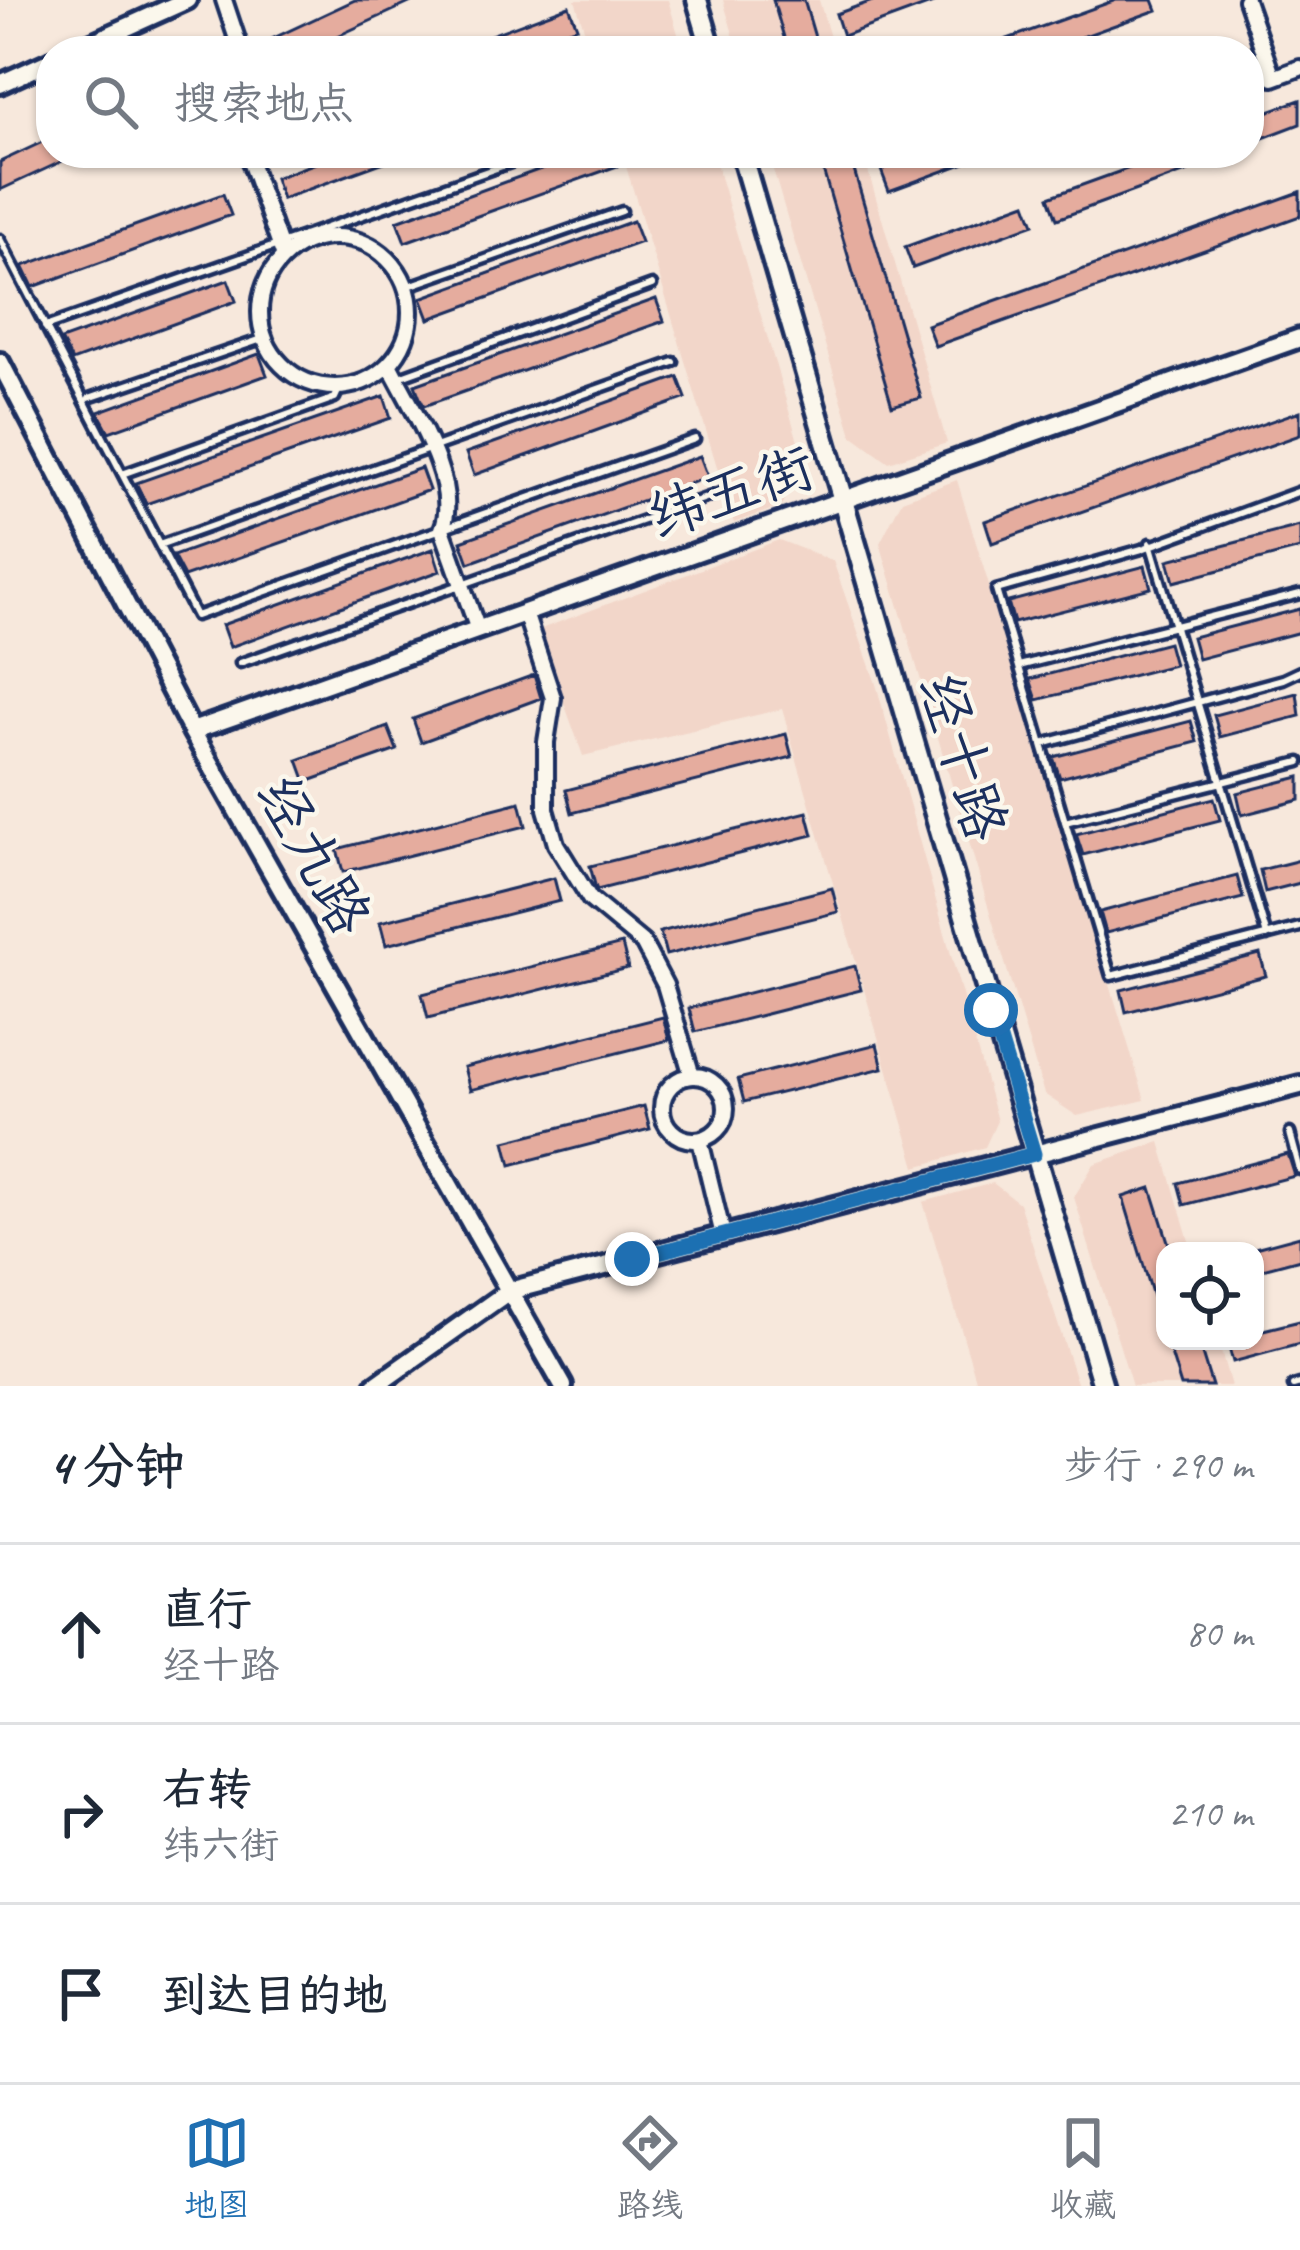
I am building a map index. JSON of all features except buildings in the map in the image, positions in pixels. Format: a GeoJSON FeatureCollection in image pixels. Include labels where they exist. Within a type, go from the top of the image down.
{"type":"FeatureCollection","features":[{"type":"Feature","properties":{"kind":"main road"},"geometry":{"type":"LineString","coordinates":[[697,0],[708,36]]}},
{"type":"Feature","properties":{"kind":"main road","name":"经十路"},"geometry":{"type":"LineString","coordinates":[[745,168],[1102,1386]]}},
{"type":"Feature","properties":{"kind":"street"},"geometry":{"type":"LineString","coordinates":[[107,36],[187,0]]}},
{"type":"Feature","properties":{"kind":"street"},"geometry":{"type":"LineString","coordinates":[[224,0],[236,36]]}},
{"type":"Feature","properties":{"kind":"street"},"geometry":{"type":"LineString","coordinates":[[1246,0],[1258,36]]}},
{"type":"Feature","properties":{"kind":"street"},"geometry":{"type":"LineString","coordinates":[[1264,52],[1273,78],[1300,68]]}},
{"type":"Feature","properties":{"kind":"street"},"geometry":{"type":"LineString","coordinates":[[0,84],[36,68]]}},
{"type":"Feature","properties":{"kind":"street"},"geometry":{"type":"LineString","coordinates":[[252,168],[281,251],[263,292],[260,312],[265,338],[277,359],[310,382],[340,387],[392,371]]}},
{"type":"Feature","properties":{"kind":"street"},"geometry":{"type":"LineString","coordinates":[[281,251],[351,238],[387,257],[406,287],[408,332],[392,371],[440,466],[447,517],[442,529],[478,630]]}},
{"type":"Feature","properties":{"kind":"street","name":"纬五街"},"geometry":{"type":"LineString","coordinates":[[192,730],[1300,338]]}},
{"type":"Feature","properties":{"kind":"street","name":"经九路"},"geometry":{"type":"LineString","coordinates":[[0,362],[192,730],[563,1386]]}},
{"type":"Feature","properties":{"kind":"street"},"geometry":{"type":"LineString","coordinates":[[525,613],[553,698],[546,742],[546,809],[556,844],[590,899],[643,943],[665,985],[692,1076]]}},
{"type":"Feature","properties":{"kind":"street"},"geometry":{"type":"LineString","coordinates":[[692,1076],[712,1081],[727,1105],[718,1130],[700,1140],[679,1137],[662,1116],[668,1089],[692,1076]]}},
{"type":"Feature","properties":{"kind":"street"},"geometry":{"type":"LineString","coordinates":[[375,1386],[508,1291],[1300,1085]]}},
{"type":"Feature","properties":{"kind":"street"},"geometry":{"type":"LineString","coordinates":[[700,1140],[723,1235]]}},
{"type":"Feature","properties":{"kind":"lane"},"geometry":{"type":"LineString","coordinates":[[45,327],[281,251],[500,168]]}},
{"type":"Feature","properties":{"kind":"lane"},"geometry":{"type":"LineString","coordinates":[[406,287],[622,211]]}},
{"type":"Feature","properties":{"kind":"lane"},"geometry":{"type":"LineString","coordinates":[[0,239],[196,616],[695,439]]}},
{"type":"Feature","properties":{"kind":"lane"},"geometry":{"type":"LineString","coordinates":[[392,371],[652,285]]}},
{"type":"Feature","properties":{"kind":"lane"},"geometry":{"type":"LineString","coordinates":[[88,398],[265,338]]}},
{"type":"Feature","properties":{"kind":"lane"},"geometry":{"type":"LineString","coordinates":[[159,545],[674,362]]}},
{"type":"Feature","properties":{"kind":"lane"},"geometry":{"type":"LineString","coordinates":[[122,474],[335,398],[340,387]]}},
{"type":"Feature","properties":{"kind":"lane"},"geometry":{"type":"LineString","coordinates":[[1300,491],[996,590],[1112,976],[1300,927]]}},
{"type":"Feature","properties":{"kind":"lane"},"geometry":{"type":"LineString","coordinates":[[240,663],[720,493]]}},
{"type":"Feature","properties":{"kind":"lane"},"geometry":{"type":"LineString","coordinates":[[1150,543],[1267,936]]}},
{"type":"Feature","properties":{"kind":"lane"},"geometry":{"type":"LineString","coordinates":[[1019,666],[1300,594]]}},
{"type":"Feature","properties":{"kind":"lane"},"geometry":{"type":"LineString","coordinates":[[1042,744],[1300,671]]}},
{"type":"Feature","properties":{"kind":"lane"},"geometry":{"type":"LineString","coordinates":[[1065,822],[1300,762]]}},
{"type":"Feature","properties":{"kind":"lane"},"geometry":{"type":"LineString","coordinates":[[1290,1133],[1300,1170]]}},
{"type":"Feature","properties":{"kind":"shaded area"},"geometry":{"type":"Polygon","coordinates":[[[575,0],[668,0],[679,36],[586,36],[575,0]]]}},
{"type":"Feature","properties":{"kind":"shaded area"},"geometry":{"type":"Polygon","coordinates":[[[723,0],[819,0],[830,36],[734,36],[723,0]]]}},
{"type":"Feature","properties":{"kind":"shaded area"},"geometry":{"type":"Polygon","coordinates":[[[627,168],[717,168],[800,448],[782,506],[734,523],[627,168]]]}},
{"type":"Feature","properties":{"kind":"shaded area"},"geometry":{"type":"Polygon","coordinates":[[[772,168],[867,168],[947,443],[889,462],[852,435],[772,168]]]}},
{"type":"Feature","properties":{"kind":"shaded area"},"geometry":{"type":"Polygon","coordinates":[[[957,480],[1145,1100],[1077,1116],[1044,1094],[880,543],[902,500],[957,480]]]}},
{"type":"Feature","properties":{"kind":"shaded area"},"geometry":{"type":"Polygon","coordinates":[[[779,540],[833,561],[876,684],[997,1121],[985,1147],[916,1167],[782,709],[583,756],[538,630],[779,540]]]}},
{"type":"Feature","properties":{"kind":"shaded area"},"geometry":{"type":"Polygon","coordinates":[[[1160,1142],[1189,1242],[1156,1242],[1156,1350],[1221,1350],[1231,1386],[1132,1386],[1074,1197],[1094,1164],[1160,1142]]]}},
{"type":"Feature","properties":{"kind":"shaded area"},"geometry":{"type":"Polygon","coordinates":[[[993,1183],[1019,1203],[1078,1386],[978,1386],[923,1202],[993,1183]]]}},
{"type":"Feature","properties":{"kind":"route"},"geometry":{"type":"LineString","coordinates":[[632,1259],[1034,1154],[991,1010]]}}]}
